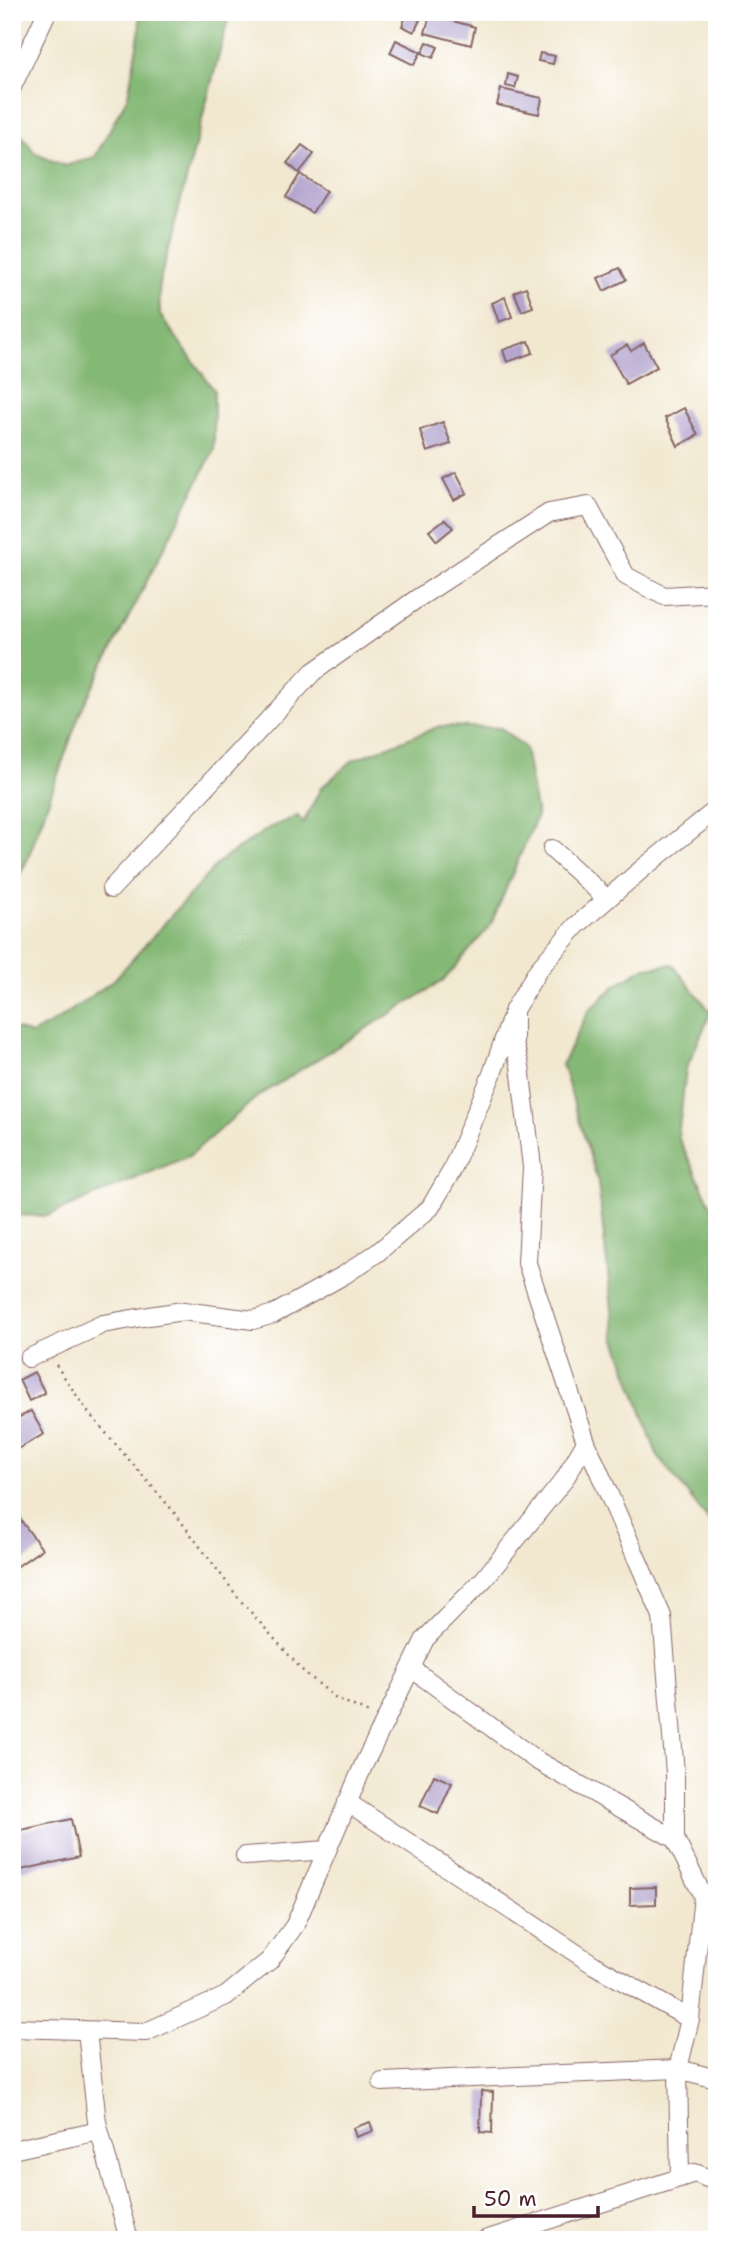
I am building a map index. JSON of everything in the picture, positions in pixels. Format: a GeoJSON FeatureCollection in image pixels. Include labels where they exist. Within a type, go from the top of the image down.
{"type":"FeatureCollection","features":[{"type":"Feature","properties":{"kind":"street"},"geometry":{"type":"LineString","coordinates":[[12,87],[47,12]]}},
{"type":"Feature","properties":{"kind":"street"},"geometry":{"type":"LineString","coordinates":[[111,888],[313,672],[418,598],[549,513],[589,506],[626,576],[664,596],[717,593]]}},
{"type":"Feature","properties":{"kind":"street"},"geometry":{"type":"LineString","coordinates":[[29,1358],[103,1324],[183,1311],[253,1320],[274,1314],[344,1275],[377,1253],[429,1208],[451,1172],[492,1074],[513,1010],[538,970],[576,926],[717,809]]}},
{"type":"Feature","properties":{"kind":"street"},"geometry":{"type":"LineString","coordinates":[[552,849],[607,899]]}},
{"type":"Feature","properties":{"kind":"street"},"geometry":{"type":"LineString","coordinates":[[513,1010],[513,1044],[520,1066],[532,1167],[527,1263],[586,1442],[662,1616],[675,1773],[675,1839],[703,1895],[690,2018],[678,2068],[680,2178]]}},
{"type":"Feature","properties":{"kind":"street"},"geometry":{"type":"LineString","coordinates":[[12,2028],[146,2032],[226,1996],[270,1960],[295,1925],[347,1802],[425,1639],[484,1579],[564,1480],[586,1442]]}},
{"type":"Feature","properties":{"kind":"street"},"geometry":{"type":"LineString","coordinates":[[411,1668],[536,1760],[675,1839]]}},
{"type":"Feature","properties":{"kind":"street"},"geometry":{"type":"LineString","coordinates":[[347,1802],[594,1965],[690,2018]]}},
{"type":"Feature","properties":{"kind":"street"},"geometry":{"type":"LineString","coordinates":[[245,1856],[327,1850]]}},
{"type":"Feature","properties":{"kind":"street"},"geometry":{"type":"LineString","coordinates":[[87,2031],[99,2131],[129,2240]]}},
{"type":"Feature","properties":{"kind":"street"},"geometry":{"type":"LineString","coordinates":[[382,2081],[678,2068],[717,2079]]}},
{"type":"Feature","properties":{"kind":"street"},"geometry":{"type":"LineString","coordinates":[[12,2150],[99,2131]]}},
{"type":"Feature","properties":{"kind":"street"},"geometry":{"type":"LineString","coordinates":[[485,2240],[695,2173],[717,2182]]}},
{"type":"Feature","properties":{"kind":"path"},"geometry":{"type":"LineString","coordinates":[[46,1350],[88,1412],[174,1512],[240,1600],[303,1671],[336,1698],[385,1721]]}},
{"type":"Feature","properties":{"kind":"green space"},"geometry":{"type":"Polygon","coordinates":[[[139,12],[230,12],[159,284],[160,315],[214,390],[214,450],[81,710],[28,858],[12,891],[12,123],[36,154],[65,166],[95,157],[128,96],[140,29],[139,12]]]}},
{"type":"Feature","properties":{"kind":"green space"},"geometry":{"type":"Polygon","coordinates":[[[440,726],[501,728],[525,748],[537,816],[490,926],[444,980],[257,1097],[189,1156],[47,1216],[12,1215],[12,1028],[32,1034],[62,1017],[114,980],[219,862],[269,828],[298,816],[303,823],[321,788],[353,760],[440,726]]]}},
{"type":"Feature","properties":{"kind":"green space"},"geometry":{"type":"Polygon","coordinates":[[[672,964],[711,1012],[686,1069],[678,1137],[717,1218],[717,1531],[657,1455],[615,1336],[598,1182],[562,1064],[589,1010],[616,985],[642,969],[672,964]]]}},
{"type":"Feature","properties":{"kind":"building"},"geometry":{"type":"Polygon","coordinates":[[[407,14],[420,20],[414,32],[402,26],[407,14]]]}},
{"type":"Feature","properties":{"kind":"building"},"geometry":{"type":"Polygon","coordinates":[[[430,15],[475,27],[471,45],[425,33],[430,15]]]}},
{"type":"Feature","properties":{"kind":"building"},"geometry":{"type":"Polygon","coordinates":[[[396,40],[421,52],[414,65],[390,53],[396,40]]]}},
{"type":"Feature","properties":{"kind":"building"},"geometry":{"type":"Polygon","coordinates":[[[427,42],[438,47],[433,58],[422,53],[427,42]]]}},
{"type":"Feature","properties":{"kind":"building"},"geometry":{"type":"Polygon","coordinates":[[[540,53],[555,56],[553,64],[538,61],[540,53]]]}},
{"type":"Feature","properties":{"kind":"building"},"geometry":{"type":"Polygon","coordinates":[[[508,74],[518,77],[515,88],[506,86],[508,74]]]}},
{"type":"Feature","properties":{"kind":"building"},"geometry":{"type":"Polygon","coordinates":[[[501,89],[542,98],[539,114],[497,105],[501,89]]]}},
{"type":"Feature","properties":{"kind":"building"},"geometry":{"type":"Polygon","coordinates":[[[302,145],[314,154],[299,173],[287,163],[302,145]]]}},
{"type":"Feature","properties":{"kind":"building"},"geometry":{"type":"Polygon","coordinates":[[[300,174],[326,191],[312,213],[286,197],[300,174]]]}},
{"type":"Feature","properties":{"kind":"building"},"geometry":{"type":"Polygon","coordinates":[[[620,268],[626,280],[604,291],[598,278],[620,268]]]}},
{"type":"Feature","properties":{"kind":"building"},"geometry":{"type":"Polygon","coordinates":[[[526,287],[533,307],[522,311],[514,292],[526,287]]]}},
{"type":"Feature","properties":{"kind":"building"},"geometry":{"type":"Polygon","coordinates":[[[505,297],[512,317],[499,322],[492,303],[505,297]]]}},
{"type":"Feature","properties":{"kind":"building"},"geometry":{"type":"Polygon","coordinates":[[[529,341],[533,353],[507,362],[503,350],[529,341]]]}},
{"type":"Feature","properties":{"kind":"building"},"geometry":{"type":"Polygon","coordinates":[[[644,343],[657,367],[626,384],[610,355],[627,345],[631,351],[644,343]]]}},
{"type":"Feature","properties":{"kind":"building"},"geometry":{"type":"Polygon","coordinates":[[[684,408],[698,435],[678,446],[665,418],[684,408]]]}},
{"type":"Feature","properties":{"kind":"building"},"geometry":{"type":"Polygon","coordinates":[[[443,422],[451,444],[427,452],[420,430],[443,422]]]}},
{"type":"Feature","properties":{"kind":"building"},"geometry":{"type":"Polygon","coordinates":[[[456,472],[467,493],[454,500],[443,479],[456,472]]]}},
{"type":"Feature","properties":{"kind":"building"},"geometry":{"type":"Polygon","coordinates":[[[445,519],[453,528],[437,541],[429,531],[445,519]]]}},
{"type":"Feature","properties":{"kind":"building"},"geometry":{"type":"Polygon","coordinates":[[[34,1372],[45,1393],[29,1401],[19,1380],[34,1372]]]}},
{"type":"Feature","properties":{"kind":"building"},"geometry":{"type":"Polygon","coordinates":[[[31,1411],[44,1434],[12,1452],[12,1421],[31,1411]]]}},
{"type":"Feature","properties":{"kind":"building"},"geometry":{"type":"Polygon","coordinates":[[[14,1511],[42,1549],[12,1570],[12,1513],[14,1511]]]}},
{"type":"Feature","properties":{"kind":"building"},"geometry":{"type":"Polygon","coordinates":[[[434,1775],[452,1783],[438,1814],[420,1806],[434,1775]]]}},
{"type":"Feature","properties":{"kind":"building"},"geometry":{"type":"Polygon","coordinates":[[[71,1819],[79,1857],[12,1872],[12,1832],[71,1819]]]}},
{"type":"Feature","properties":{"kind":"building"},"geometry":{"type":"Polygon","coordinates":[[[656,1887],[656,1904],[630,1905],[630,1888],[656,1887]]]}},
{"type":"Feature","properties":{"kind":"building"},"geometry":{"type":"Polygon","coordinates":[[[481,2091],[493,2092],[492,2133],[480,2132],[481,2091]]]}},
{"type":"Feature","properties":{"kind":"building"},"geometry":{"type":"Polygon","coordinates":[[[370,2122],[373,2131],[356,2137],[353,2128],[370,2122]]]}}]}
